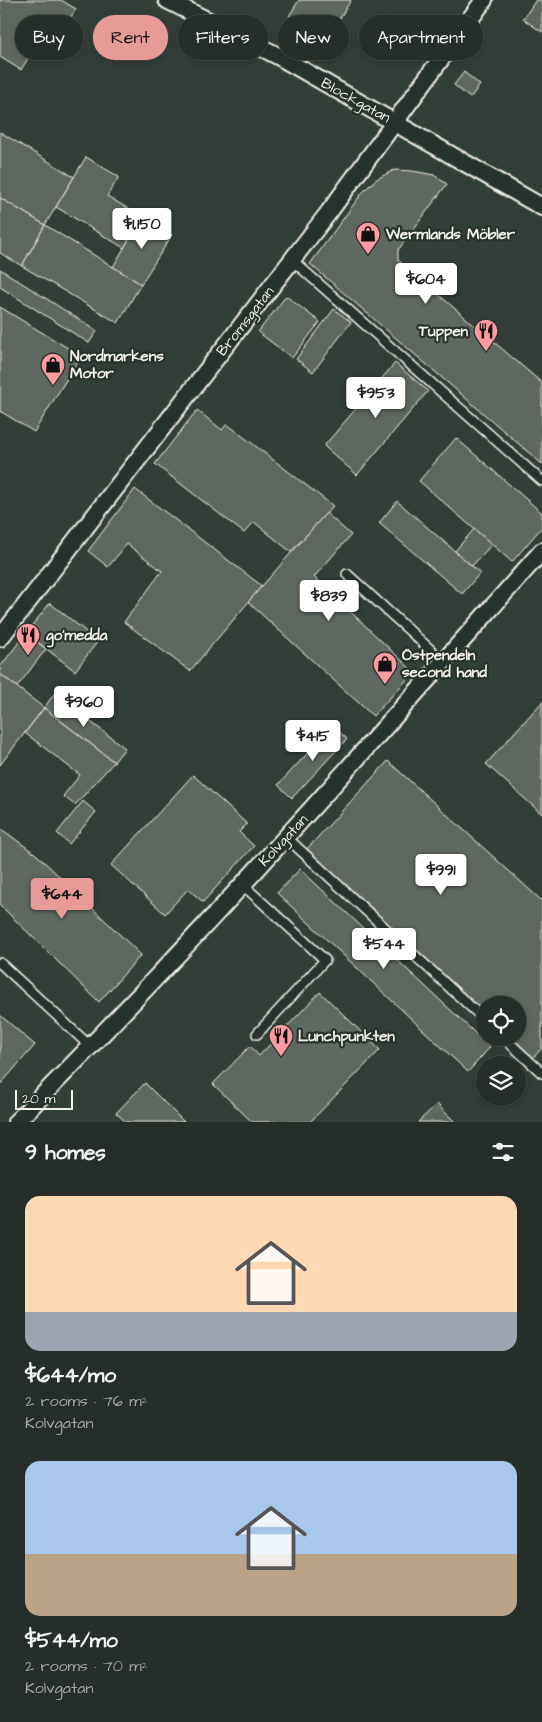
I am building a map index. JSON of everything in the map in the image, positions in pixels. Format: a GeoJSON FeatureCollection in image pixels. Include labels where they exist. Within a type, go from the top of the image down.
{"type":"FeatureCollection","features":[{"type":"Feature","properties":{"kind":"street","name":"Blockgatan"},"geometry":{"type":"LineString","coordinates":[[167,0],[278,56],[542,207]]}},
{"type":"Feature","properties":{"kind":"street","name":"Bromsgatan"},"geometry":{"type":"LineString","coordinates":[[0,638],[292,260],[396,122],[484,0]]}},
{"type":"Feature","properties":{"kind":"street","name":"Kolvgatan"},"geometry":{"type":"LineString","coordinates":[[16,1122],[91,1047],[286,837],[542,551]]}},
{"type":"Feature","properties":{"kind":"lane"},"geometry":{"type":"LineString","coordinates":[[292,260],[542,480]]}},
{"type":"Feature","properties":{"kind":"lane"},"geometry":{"type":"LineString","coordinates":[[347,574],[444,662]]}},
{"type":"Feature","properties":{"kind":"lane"},"geometry":{"type":"LineString","coordinates":[[286,837],[476,1012]]}},
{"type":"Feature","properties":{"kind":"lane"},"geometry":{"type":"LineString","coordinates":[[242,884],[325,960],[257,1034]]}},
{"type":"Feature","properties":{"kind":"lane"},"geometry":{"type":"LineString","coordinates":[[0,963],[91,1047]]}},
{"type":"Feature","properties":{"kind":"lane"},"geometry":{"type":"LineString","coordinates":[[513,1046],[542,1073]]}},
{"type":"Feature","properties":{"kind":"building"},"geometry":{"type":"Polygon","coordinates":[[[0,0],[61,0],[76,9],[72,15],[15,15],[15,60],[27,60],[21,70],[0,57],[0,0]]]}},
{"type":"Feature","properties":{"kind":"building"},"geometry":{"type":"Polygon","coordinates":[[[299,0],[351,0],[342,15],[290,15],[299,0]]]}},
{"type":"Feature","properties":{"kind":"building"},"geometry":{"type":"Polygon","coordinates":[[[536,0],[542,0],[542,32],[523,19],[536,0]]]}},
{"type":"Feature","properties":{"kind":"building"},"geometry":{"type":"Polygon","coordinates":[[[464,72],[480,85],[470,98],[454,85],[464,72]]]}},
{"type":"Feature","properties":{"kind":"building"},"geometry":{"type":"Polygon","coordinates":[[[0,132],[74,177],[45,225],[0,198],[0,132]]]}},
{"type":"Feature","properties":{"kind":"building"},"geometry":{"type":"Polygon","coordinates":[[[86,157],[119,177],[107,196],[142,217],[124,248],[56,207],[86,157]]]}},
{"type":"Feature","properties":{"kind":"building"},"geometry":{"type":"Polygon","coordinates":[[[394,170],[434,175],[447,184],[398,250],[398,260],[542,383],[542,464],[310,264],[362,193],[375,180],[394,170]]]}},
{"type":"Feature","properties":{"kind":"building"},"geometry":{"type":"Polygon","coordinates":[[[0,198],[45,225],[22,266],[0,253],[0,198]]]}},
{"type":"Feature","properties":{"kind":"building"},"geometry":{"type":"Polygon","coordinates":[[[142,217],[172,235],[141,284],[113,267],[142,217]]]}},
{"type":"Feature","properties":{"kind":"building"},"geometry":{"type":"Polygon","coordinates":[[[45,225],[141,284],[118,323],[22,266],[45,225]]]}},
{"type":"Feature","properties":{"kind":"building"},"geometry":{"type":"Polygon","coordinates":[[[0,269],[97,331],[89,343],[0,287],[0,269]]]}},
{"type":"Feature","properties":{"kind":"building"},"geometry":{"type":"Polygon","coordinates":[[[286,296],[320,322],[292,358],[258,332],[286,296]]]}},
{"type":"Feature","properties":{"kind":"building"},"geometry":{"type":"Polygon","coordinates":[[[0,307],[81,356],[34,432],[0,411],[0,307]]]}},
{"type":"Feature","properties":{"kind":"building"},"geometry":{"type":"Polygon","coordinates":[[[334,309],[351,322],[313,372],[296,359],[334,309]]]}},
{"type":"Feature","properties":{"kind":"building"},"geometry":{"type":"Polygon","coordinates":[[[395,363],[428,391],[357,475],[324,446],[395,363]]]}},
{"type":"Feature","properties":{"kind":"building"},"geometry":{"type":"Polygon","coordinates":[[[197,410],[222,430],[227,424],[333,506],[291,552],[254,522],[244,533],[155,464],[197,410]]]}},
{"type":"Feature","properties":{"kind":"building"},"geometry":{"type":"Polygon","coordinates":[[[456,438],[542,513],[542,527],[512,562],[419,481],[456,438]]]}},
{"type":"Feature","properties":{"kind":"building"},"geometry":{"type":"Polygon","coordinates":[[[135,489],[262,586],[190,671],[124,622],[162,571],[127,544],[108,567],[88,551],[135,489]]]}},
{"type":"Feature","properties":{"kind":"building"},"geometry":{"type":"Polygon","coordinates":[[[397,501],[480,573],[462,594],[379,523],[397,501]]]}},
{"type":"Feature","properties":{"kind":"building"},"geometry":{"type":"Polygon","coordinates":[[[326,513],[351,535],[314,577],[414,672],[373,716],[248,602],[326,513]]]}},
{"type":"Feature","properties":{"kind":"building"},"geometry":{"type":"Polygon","coordinates":[[[474,529],[492,544],[472,566],[455,551],[474,529]]]}},
{"type":"Feature","properties":{"kind":"building"},"geometry":{"type":"Polygon","coordinates":[[[50,603],[98,641],[75,671],[26,633],[50,603]]]}},
{"type":"Feature","properties":{"kind":"building"},"geometry":{"type":"Polygon","coordinates":[[[26,633],[46,649],[17,687],[0,674],[0,667],[26,633]]]}},
{"type":"Feature","properties":{"kind":"building"},"geometry":{"type":"Polygon","coordinates":[[[0,674],[44,708],[0,765],[0,674]]]}},
{"type":"Feature","properties":{"kind":"building"},"geometry":{"type":"Polygon","coordinates":[[[54,694],[125,748],[114,762],[44,708],[54,694]]]}},
{"type":"Feature","properties":{"kind":"building"},"geometry":{"type":"Polygon","coordinates":[[[542,702],[542,814],[486,764],[542,702]]]}},
{"type":"Feature","properties":{"kind":"building"},"geometry":{"type":"Polygon","coordinates":[[[44,708],[114,762],[75,805],[63,796],[80,775],[25,733],[44,708]]]}},
{"type":"Feature","properties":{"kind":"building"},"geometry":{"type":"Polygon","coordinates":[[[333,726],[347,739],[292,798],[278,785],[333,726]]]}},
{"type":"Feature","properties":{"kind":"building"},"geometry":{"type":"Polygon","coordinates":[[[388,761],[542,901],[542,1048],[533,1058],[520,1046],[526,1046],[526,996],[476,996],[476,1005],[306,850],[388,761]]]}},
{"type":"Feature","properties":{"kind":"building"},"geometry":{"type":"Polygon","coordinates":[[[193,775],[247,824],[239,832],[254,846],[203,902],[188,889],[165,914],[111,865],[193,775]]]}},
{"type":"Feature","properties":{"kind":"building"},"geometry":{"type":"Polygon","coordinates":[[[83,801],[96,812],[69,844],[57,833],[83,801]]]}},
{"type":"Feature","properties":{"kind":"building"},"geometry":{"type":"Polygon","coordinates":[[[0,828],[37,855],[141,955],[99,1002],[0,905],[0,828]]]}},
{"type":"Feature","properties":{"kind":"building"},"geometry":{"type":"Polygon","coordinates":[[[300,869],[476,1034],[476,1046],[490,1047],[482,1056],[476,1056],[476,1063],[468,1072],[277,893],[300,869]]]}},
{"type":"Feature","properties":{"kind":"building"},"geometry":{"type":"Polygon","coordinates":[[[320,992],[380,1050],[310,1122],[252,1122],[213,1084],[250,1046],[259,1056],[320,992]]]}},
{"type":"Feature","properties":{"kind":"building"},"geometry":{"type":"Polygon","coordinates":[[[0,1015],[35,1045],[0,1085],[0,1015]]]}},
{"type":"Feature","properties":{"kind":"building"},"geometry":{"type":"Polygon","coordinates":[[[145,1083],[184,1122],[126,1122],[116,1113],[145,1083]]]}},
{"type":"Feature","properties":{"kind":"building"},"geometry":{"type":"Polygon","coordinates":[[[437,1104],[455,1122],[418,1122],[437,1104]]]}},
{"type":"Feature","properties":{"kind":"place","name":"Wermlands Möbler"},"geometry":{"type":"Point","coordinates":[368,255]}},
{"type":"Feature","properties":{"kind":"place","name":"Tuppen"},"geometry":{"type":"Point","coordinates":[486,352]}},
{"type":"Feature","properties":{"kind":"place","name":"Nordmarkens Motor"},"geometry":{"type":"Point","coordinates":[53,386]}},
{"type":"Feature","properties":{"kind":"place","name":"go'medda"},"geometry":{"type":"Point","coordinates":[28,656]}},
{"type":"Feature","properties":{"kind":"place","name":"Östpendeln second hand"},"geometry":{"type":"Point","coordinates":[385,685]}},
{"type":"Feature","properties":{"kind":"place","name":"Lunchpunkten"},"geometry":{"type":"Point","coordinates":[281,1057]}}]}
